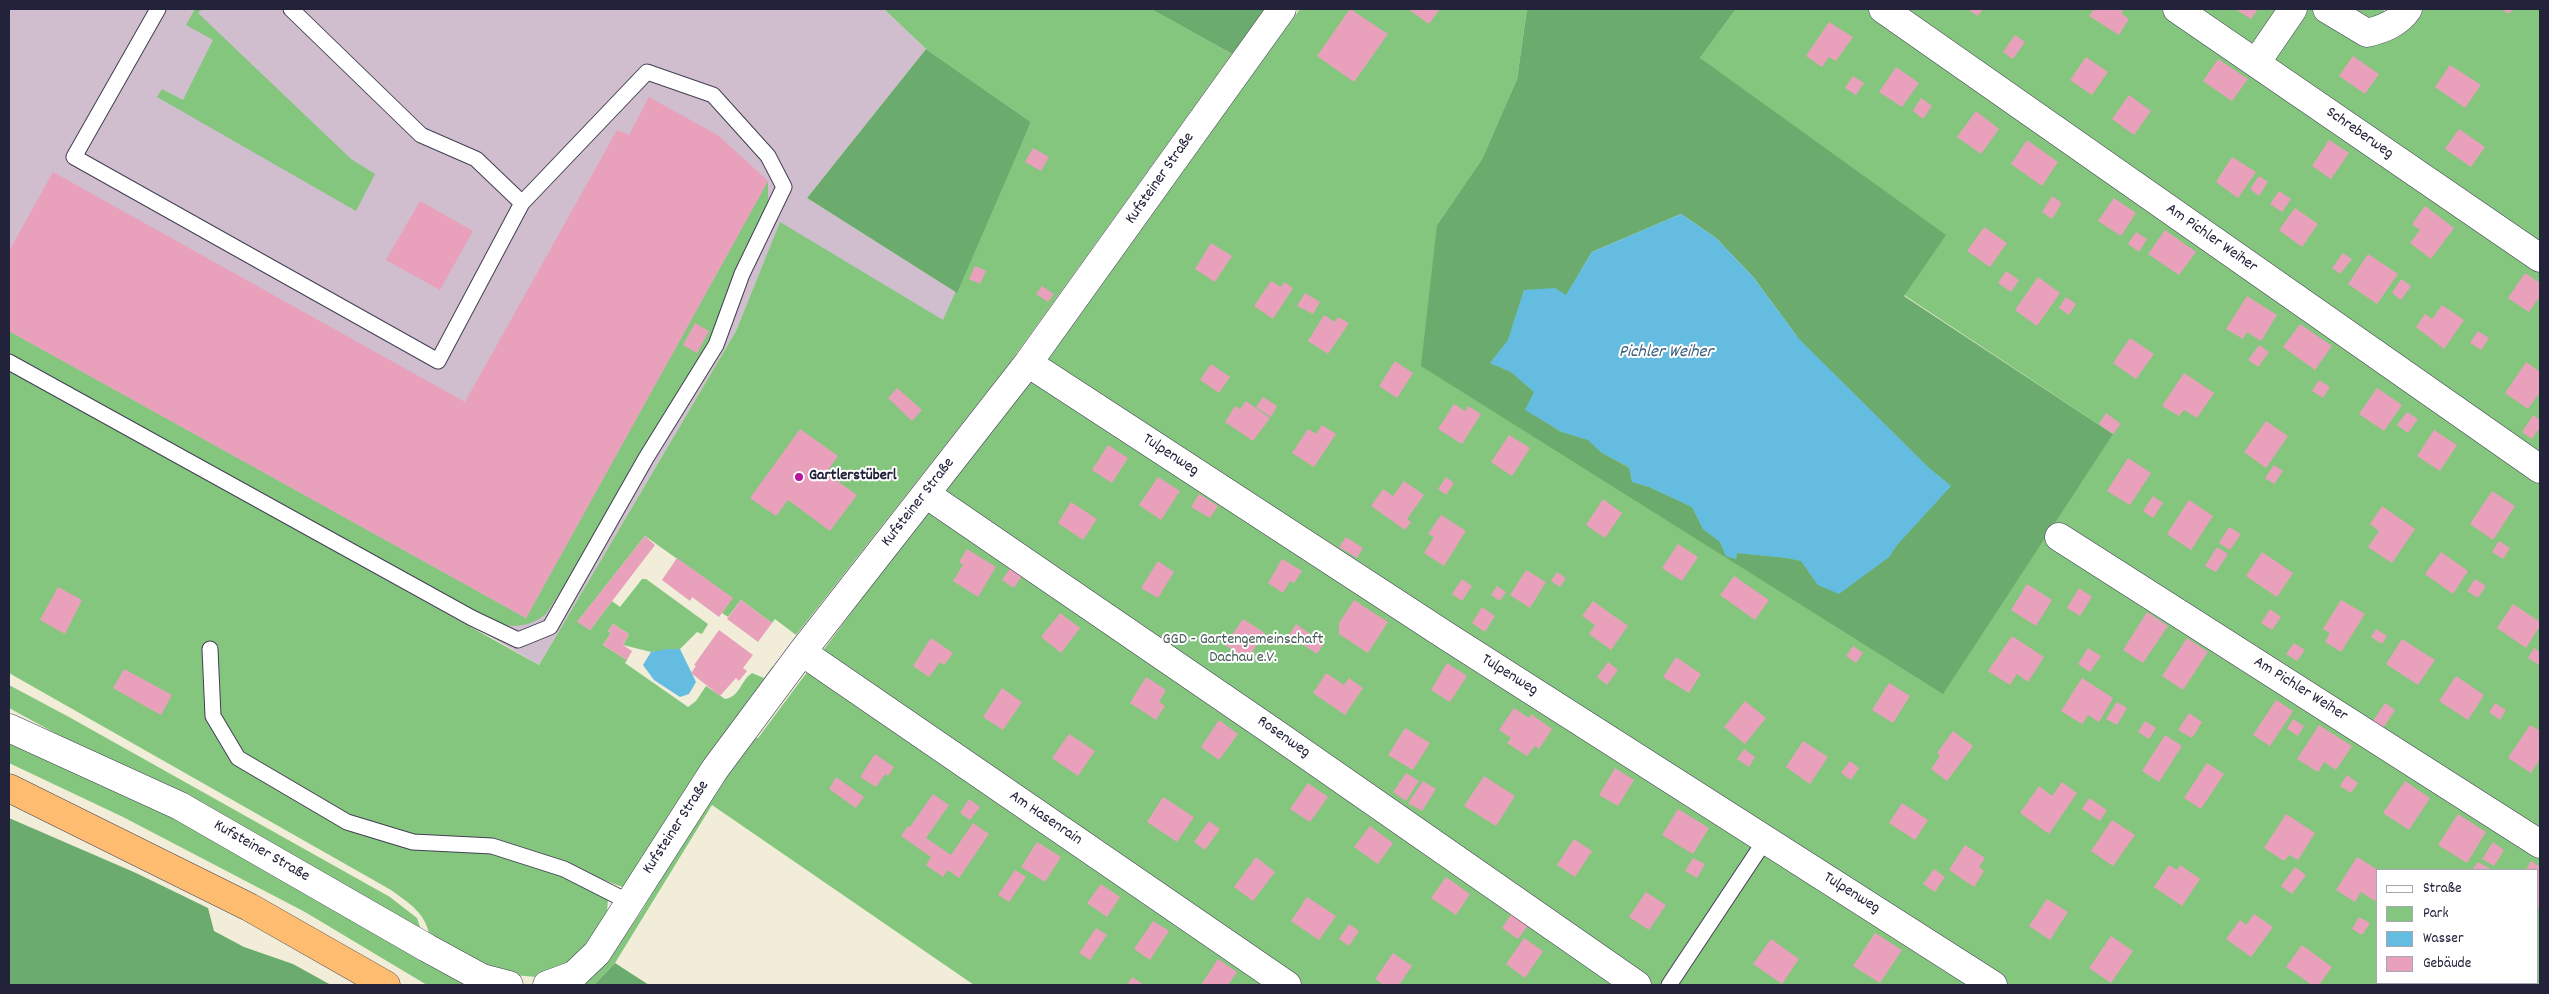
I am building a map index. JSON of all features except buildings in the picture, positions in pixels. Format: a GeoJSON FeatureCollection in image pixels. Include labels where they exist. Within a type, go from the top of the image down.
{"type":"FeatureCollection","features":[{"type":"Feature","properties":{"kind":"highway"},"geometry":{"type":"LineString","coordinates":[[9,788],[249,907],[386,985]]}},
{"type":"Feature","properties":{"kind":"street","name":"Kufsteiner Straße"},"geometry":{"type":"LineString","coordinates":[[547,985],[574,975],[597,953],[715,769],[802,652],[1028,363],[1282,9]]}},
{"type":"Feature","properties":{"kind":"street","name":"Am Pichler Weiher"},"geometry":{"type":"LineString","coordinates":[[1883,9],[2540,469]]}},
{"type":"Feature","properties":{"kind":"street","name":"Schreberweg"},"geometry":{"type":"LineString","coordinates":[[2177,9],[2540,258]]}},
{"type":"Feature","properties":{"kind":"street"},"geometry":{"type":"LineString","coordinates":[[2256,63],[2293,9]]}},
{"type":"Feature","properties":{"kind":"street"},"geometry":{"type":"LineString","coordinates":[[2327,9],[2367,33],[2385,29],[2404,16],[2408,9]]}},
{"type":"Feature","properties":{"kind":"street","name":"Tulpenweg"},"geometry":{"type":"LineString","coordinates":[[1028,363],[1424,621],[1993,985]]}},
{"type":"Feature","properties":{"kind":"street","name":"Rosenweg"},"geometry":{"type":"LineString","coordinates":[[926,494],[1638,985]]}},
{"type":"Feature","properties":{"kind":"street","name":"Am Pichler Weiher"},"geometry":{"type":"LineString","coordinates":[[2058,538],[2540,844]]}},
{"type":"Feature","properties":{"kind":"street","name":"Am Hasenrain"},"geometry":{"type":"LineString","coordinates":[[802,652],[1287,985]]}},
{"type":"Feature","properties":{"kind":"street","name":"Kufsteiner Straße"},"geometry":{"type":"LineString","coordinates":[[9,728],[180,806],[482,978],[508,985]]}},
{"type":"Feature","properties":{"kind":"lane"},"geometry":{"type":"LineString","coordinates":[[9,362],[463,613],[518,640],[550,627],[646,458],[716,345],[742,274],[784,187],[768,156],[713,95],[647,72],[522,203],[438,361],[74,157],[158,9]]}},
{"type":"Feature","properties":{"kind":"lane"},"geometry":{"type":"LineString","coordinates":[[291,9],[421,135],[476,159],[522,203]]}},
{"type":"Feature","properties":{"kind":"lane"},"geometry":{"type":"LineString","coordinates":[[210,649],[213,716],[238,758],[347,822],[414,842],[492,846],[564,869],[630,902]]}},
{"type":"Feature","properties":{"kind":"lane"},"geometry":{"type":"LineString","coordinates":[[1668,985],[1766,840]]}},
{"type":"Feature","properties":{"kind":"shaded area"},"geometry":{"type":"Polygon","coordinates":[[[9,9],[884,9],[926,49],[807,198],[957,293],[943,321],[780,223],[736,331],[539,665],[422,597],[9,370],[9,9]]]}},
{"type":"Feature","properties":{"kind":"green space"},"geometry":{"type":"Polygon","coordinates":[[[195,9],[202,9],[198,13],[351,159],[375,174],[356,211],[157,97],[162,89],[183,100],[213,40],[186,25],[195,9]]]}},
{"type":"Feature","properties":{"kind":"green space"},"geometry":{"type":"Polygon","coordinates":[[[884,9],[1151,9],[1232,54],[1009,364],[796,635],[775,619],[772,623],[741,600],[728,617],[722,613],[732,598],[645,536],[578,621],[590,630],[612,601],[620,607],[642,579],[646,579],[708,624],[702,634],[697,632],[680,649],[651,652],[623,645],[629,634],[613,624],[608,631],[611,633],[603,645],[627,660],[625,663],[688,707],[696,701],[706,686],[725,699],[730,698],[752,673],[764,678],[773,666],[775,672],[625,888],[601,879],[608,899],[606,926],[565,969],[538,977],[511,975],[478,963],[430,937],[428,928],[416,909],[391,890],[9,673],[9,370],[539,665],[736,331],[780,222],[943,320],[1031,122],[926,49],[884,9]]]}},
{"type":"Feature","properties":{"kind":"green space"},"geometry":{"type":"Polygon","coordinates":[[[1151,9],[1266,9],[1232,54],[1151,9]]]}},
{"type":"Feature","properties":{"kind":"green space","name":"GGD - Gartengemeinschaft Dachau e.V."},"geometry":{"type":"Polygon","coordinates":[[[1300,9],[1527,9],[1517,79],[1482,159],[1437,225],[2113,434],[1904,295],[1700,58],[1736,9],[2380,9],[2392,14],[2396,9],[2540,9],[2540,985],[974,985],[712,805],[615,963],[594,985],[581,985],[611,956],[641,912],[708,801],[752,738],[758,738],[1300,9]]]}},
{"type":"Feature","properties":{"kind":"green space"},"geometry":{"type":"Polygon","coordinates":[[[1527,9],[1736,9],[1700,58],[1946,235],[1904,296],[2113,434],[1943,694],[1421,366],[1437,225],[1482,159],[1517,79],[1527,9]],[[1681,214],[1592,252],[1566,295],[1524,290],[1508,340],[1490,363],[1511,372],[1534,392],[1526,410],[1561,432],[1588,440],[1602,453],[1629,468],[1632,482],[1649,487],[1692,507],[1703,529],[1720,542],[1726,556],[1736,559],[1737,553],[1801,561],[1818,585],[1839,593],[1889,557],[1897,545],[1951,486],[1928,467],[1798,338],[1754,278],[1716,238],[1681,214]]]}},
{"type":"Feature","properties":{"kind":"green space"},"geometry":{"type":"Polygon","coordinates":[[[926,49],[1031,122],[957,293],[807,198],[926,49]]]}},
{"type":"Feature","properties":{"kind":"green space"},"geometry":{"type":"Polygon","coordinates":[[[768,181],[768,210],[755,228],[714,339],[603,525],[546,614],[524,625],[499,625],[9,356],[9,331],[526,618],[768,181]]]}},
{"type":"Feature","properties":{"kind":"green space"},"geometry":{"type":"Polygon","coordinates":[[[9,685],[390,897],[417,918],[422,933],[9,708],[9,685]]]}},
{"type":"Feature","properties":{"kind":"green space"},"geometry":{"type":"Polygon","coordinates":[[[9,739],[226,843],[471,985],[427,985],[305,912],[123,817],[9,763],[9,739]]]}},
{"type":"Feature","properties":{"kind":"green space"},"geometry":{"type":"Polygon","coordinates":[[[9,818],[136,873],[208,908],[214,931],[244,947],[293,964],[331,985],[9,985],[9,818]]]}},
{"type":"Feature","properties":{"kind":"green space"},"geometry":{"type":"Polygon","coordinates":[[[615,963],[649,985],[594,985],[615,963]]]}},
{"type":"Feature","properties":{"kind":"water","name":"Pichler Weiher"},"geometry":{"type":"Polygon","coordinates":[[[1681,214],[1716,238],[1754,278],[1798,338],[1928,467],[1951,486],[1897,545],[1889,557],[1839,594],[1818,585],[1801,561],[1737,553],[1736,559],[1726,556],[1720,542],[1703,529],[1692,507],[1649,487],[1632,482],[1629,467],[1602,453],[1588,440],[1562,432],[1525,410],[1534,392],[1511,372],[1490,363],[1508,340],[1524,290],[1555,288],[1566,295],[1592,252],[1681,214]]]}},
{"type":"Feature","properties":{"kind":"water"},"geometry":{"type":"Polygon","coordinates":[[[680,649],[696,682],[689,694],[680,697],[654,680],[643,665],[651,652],[680,649]]]}},
{"type":"Feature","properties":{"kind":"place","name":"Gartlerstüberl"},"geometry":{"type":"Point","coordinates":[799,477]}}]}
